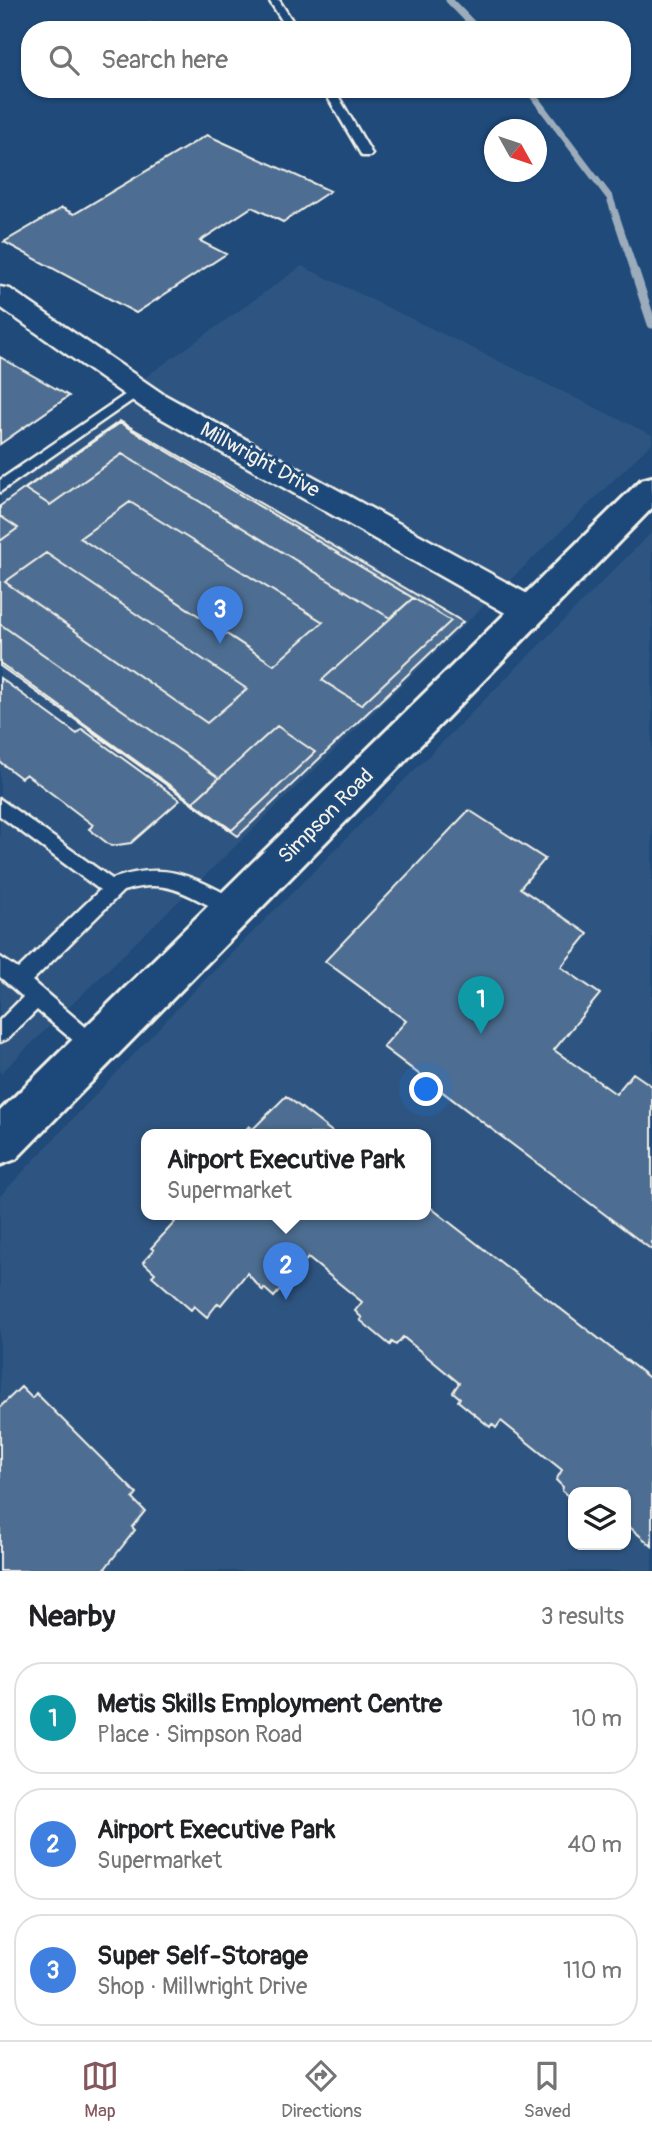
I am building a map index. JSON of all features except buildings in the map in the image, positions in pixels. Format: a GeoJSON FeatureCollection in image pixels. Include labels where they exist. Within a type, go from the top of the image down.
{"type":"FeatureCollection","features":[{"type":"Feature","properties":{"kind":"main road","name":"Simpson Road"},"geometry":{"type":"LineString","coordinates":[[0,1143],[652,488]]}},
{"type":"Feature","properties":{"kind":"street","name":"Millwright Drive"},"geometry":{"type":"LineString","coordinates":[[0,295],[138,390],[530,611]]}},
{"type":"Feature","properties":{"kind":"lane"},"geometry":{"type":"LineString","coordinates":[[274,0],[287,21]]}},
{"type":"Feature","properties":{"kind":"lane"},"geometry":{"type":"LineString","coordinates":[[333,98],[366,154]]}},
{"type":"Feature","properties":{"kind":"lane"},"geometry":{"type":"LineString","coordinates":[[0,487],[138,390]]}},
{"type":"Feature","properties":{"kind":"lane"},"geometry":{"type":"LineString","coordinates":[[0,806],[112,889]]}},
{"type":"Feature","properties":{"kind":"lane"},"geometry":{"type":"LineString","coordinates":[[19,981],[117,885],[143,877],[166,878],[184,882],[234,908]]}},
{"type":"Feature","properties":{"kind":"lane"},"geometry":{"type":"LineString","coordinates":[[0,965],[95,1048]]}},
{"type":"Feature","properties":{"kind":"lane"},"geometry":{"type":"LineString","coordinates":[[0,1033],[37,997]]}},
{"type":"Feature","properties":{"kind":"shaded area"},"geometry":{"type":"Polygon","coordinates":[[[302,266],[652,435],[652,443],[0,1074],[0,480],[302,266]]]}},
{"type":"Feature","properties":{"kind":"shaded area"},"geometry":{"type":"Polygon","coordinates":[[[652,532],[652,1571],[0,1571],[0,1196],[188,997],[652,532]]]}},
{"type":"Feature","properties":{"kind":"waterway"},"geometry":{"type":"LineString","coordinates":[[449,0],[469,21]]}},
{"type":"Feature","properties":{"kind":"waterway"},"geometry":{"type":"LineString","coordinates":[[535,98],[610,198],[635,273]]}},
{"type":"Feature","properties":{"kind":"waterway"},"geometry":{"type":"LineString","coordinates":[[635,272],[652,324]]}},
{"type":"Feature","properties":{"kind":"place","name":"Super Self-Storage"},"geometry":{"type":"Point","coordinates":[220,644]}},
{"type":"Feature","properties":{"kind":"place","name":"Metis Skills Employment Centre"},"geometry":{"type":"Point","coordinates":[481,1034]}},
{"type":"Feature","properties":{"kind":"place","name":"Airport Executive Park"},"geometry":{"type":"Point","coordinates":[286,1300]}}]}
